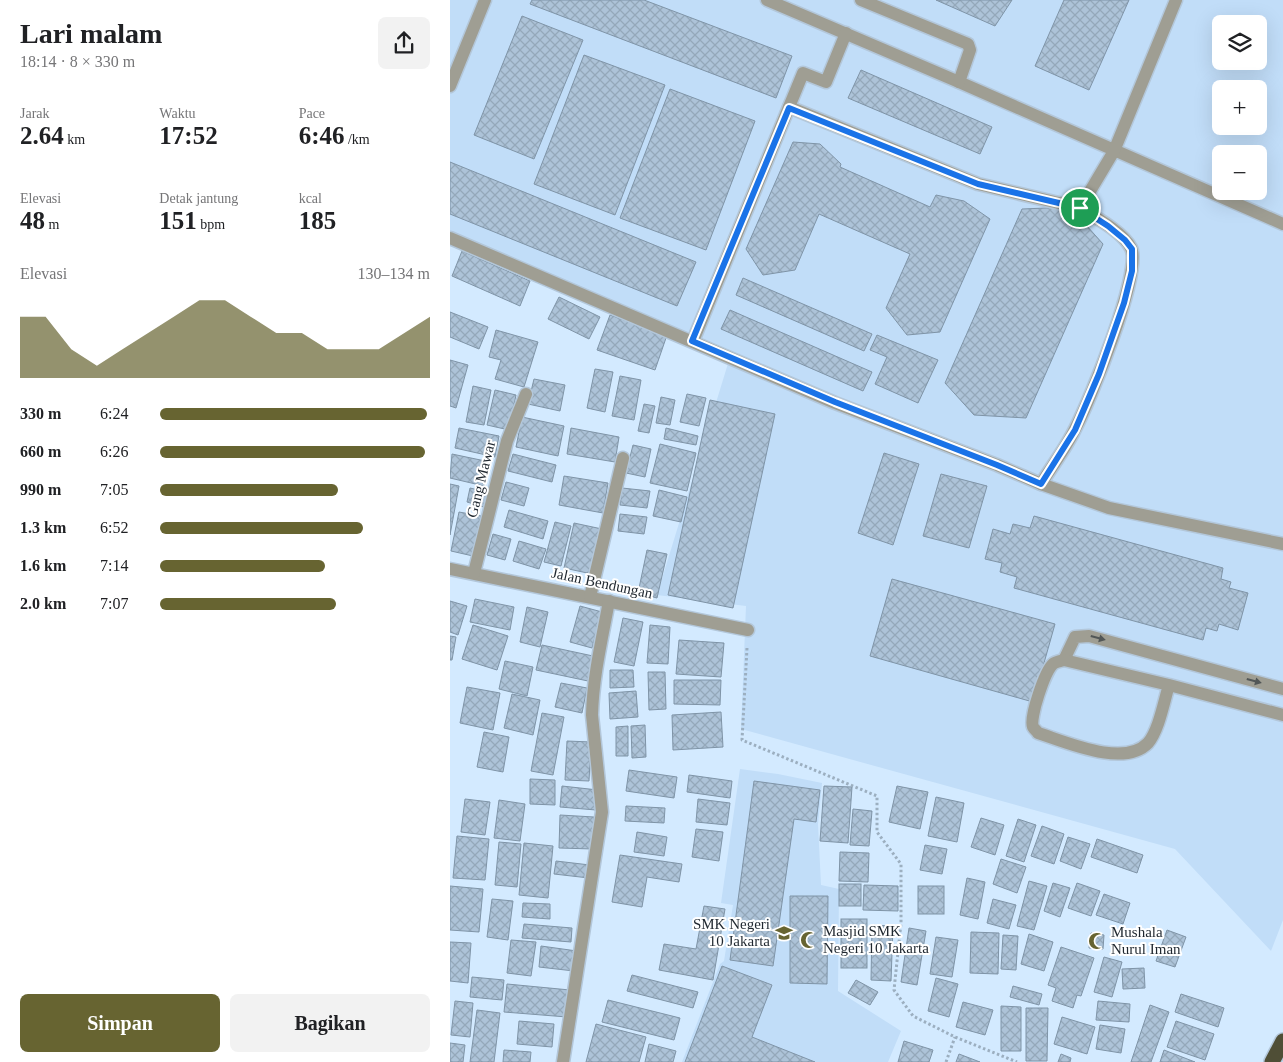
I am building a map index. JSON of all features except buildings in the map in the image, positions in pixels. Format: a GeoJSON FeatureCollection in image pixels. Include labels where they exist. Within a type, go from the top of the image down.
{"type":"FeatureCollection","features":[{"type":"Feature","properties":{"kind":"highway"},"geometry":{"type":"LineString","coordinates":[[1272,1062],[1283,1042]]}},
{"type":"Feature","properties":{"kind":"street"},"geometry":{"type":"LineString","coordinates":[[450,86],[485,0]]}},
{"type":"Feature","properties":{"kind":"street"},"geometry":{"type":"LineString","coordinates":[[766,0],[846,33],[1283,224]]}},
{"type":"Feature","properties":{"kind":"street"},"geometry":{"type":"LineString","coordinates":[[861,0],[968,44],[970,50],[959,82]]}},
{"type":"Feature","properties":{"kind":"street"},"geometry":{"type":"LineString","coordinates":[[1080,208],[1114,151],[1176,0]]}},
{"type":"Feature","properties":{"kind":"street"},"geometry":{"type":"LineString","coordinates":[[692,341],[803,73],[826,82],[846,33]]}},
{"type":"Feature","properties":{"kind":"street"},"geometry":{"type":"LineString","coordinates":[[789,108],[978,184],[1080,208],[1125,240],[1132,249],[1132,271],[1124,303],[1099,374],[1075,430],[1041,484]]}},
{"type":"Feature","properties":{"kind":"street"},"geometry":{"type":"LineString","coordinates":[[450,238],[835,402],[1041,484],[1109,508],[1283,544]]}},
{"type":"Feature","properties":{"kind":"street","name":"Gang Mawar"},"geometry":{"type":"LineString","coordinates":[[474,574],[508,441],[526,394]]}},
{"type":"Feature","properties":{"kind":"street"},"geometry":{"type":"LineString","coordinates":[[590,597],[623,458]]}},
{"type":"Feature","properties":{"kind":"street","name":"Jalan Bendungan"},"geometry":{"type":"LineString","coordinates":[[450,569],[748,630]]}},
{"type":"Feature","properties":{"kind":"street"},"geometry":{"type":"LineString","coordinates":[[563,1062],[602,812],[592,707],[593,685],[609,601]]}},
{"type":"Feature","properties":{"kind":"street"},"geometry":{"type":"LineString","coordinates":[[1064,660],[1075,637],[1089,636],[1283,689]]}},
{"type":"Feature","properties":{"kind":"street"},"geometry":{"type":"LineString","coordinates":[[1169,685],[1156,728],[1149,742],[1140,749],[1114,755],[1085,749],[1038,733],[1033,728],[1034,709],[1048,671],[1053,664],[1064,660],[1169,685],[1283,715]]}},
{"type":"Feature","properties":{"kind":"path"},"geometry":{"type":"LineString","coordinates":[[748,630],[742,740],[877,796],[877,832],[901,864],[901,923],[894,990],[913,1016],[955,1037],[1017,1062]]}},
{"type":"Feature","properties":{"kind":"path"},"geometry":{"type":"LineString","coordinates":[[946,1062],[955,1037]]}},
{"type":"Feature","properties":{"kind":"shaded area"},"geometry":{"type":"Polygon","coordinates":[[[450,0],[1283,0],[1283,920],[1271,951],[1175,849],[741,729],[746,606],[657,595],[730,357],[450,245],[450,0]]]}},
{"type":"Feature","properties":{"kind":"shaded area","name":"SMK Negeri 10 Jakarta"},"geometry":{"type":"Polygon","coordinates":[[[740,769],[822,783],[818,824],[821,885],[839,889],[838,991],[901,1031],[888,1062],[682,1062],[720,964],[724,961],[733,905],[721,903],[740,769]]]}},
{"type":"Feature","properties":{"kind":"place","name":"SMK Negeri 10 Jakarta"},"geometry":{"type":"Point","coordinates":[784,933]}},
{"type":"Feature","properties":{"kind":"place","name":"Masjid SMK Negeri 10 Jakarta"},"geometry":{"type":"Point","coordinates":[809,940]}},
{"type":"Feature","properties":{"kind":"place","name":"Mushala Nurul Iman"},"geometry":{"type":"Point","coordinates":[1097,941]}},
{"type":"Feature","properties":{"kind":"route"},"geometry":{"type":"LineString","coordinates":[[789,108],[978,184],[1080,208],[1108,226],[1125,240],[1132,249],[1132,271],[1124,303],[1099,374],[1075,430],[1041,484],[835,402],[692,341],[789,108]]}}]}
